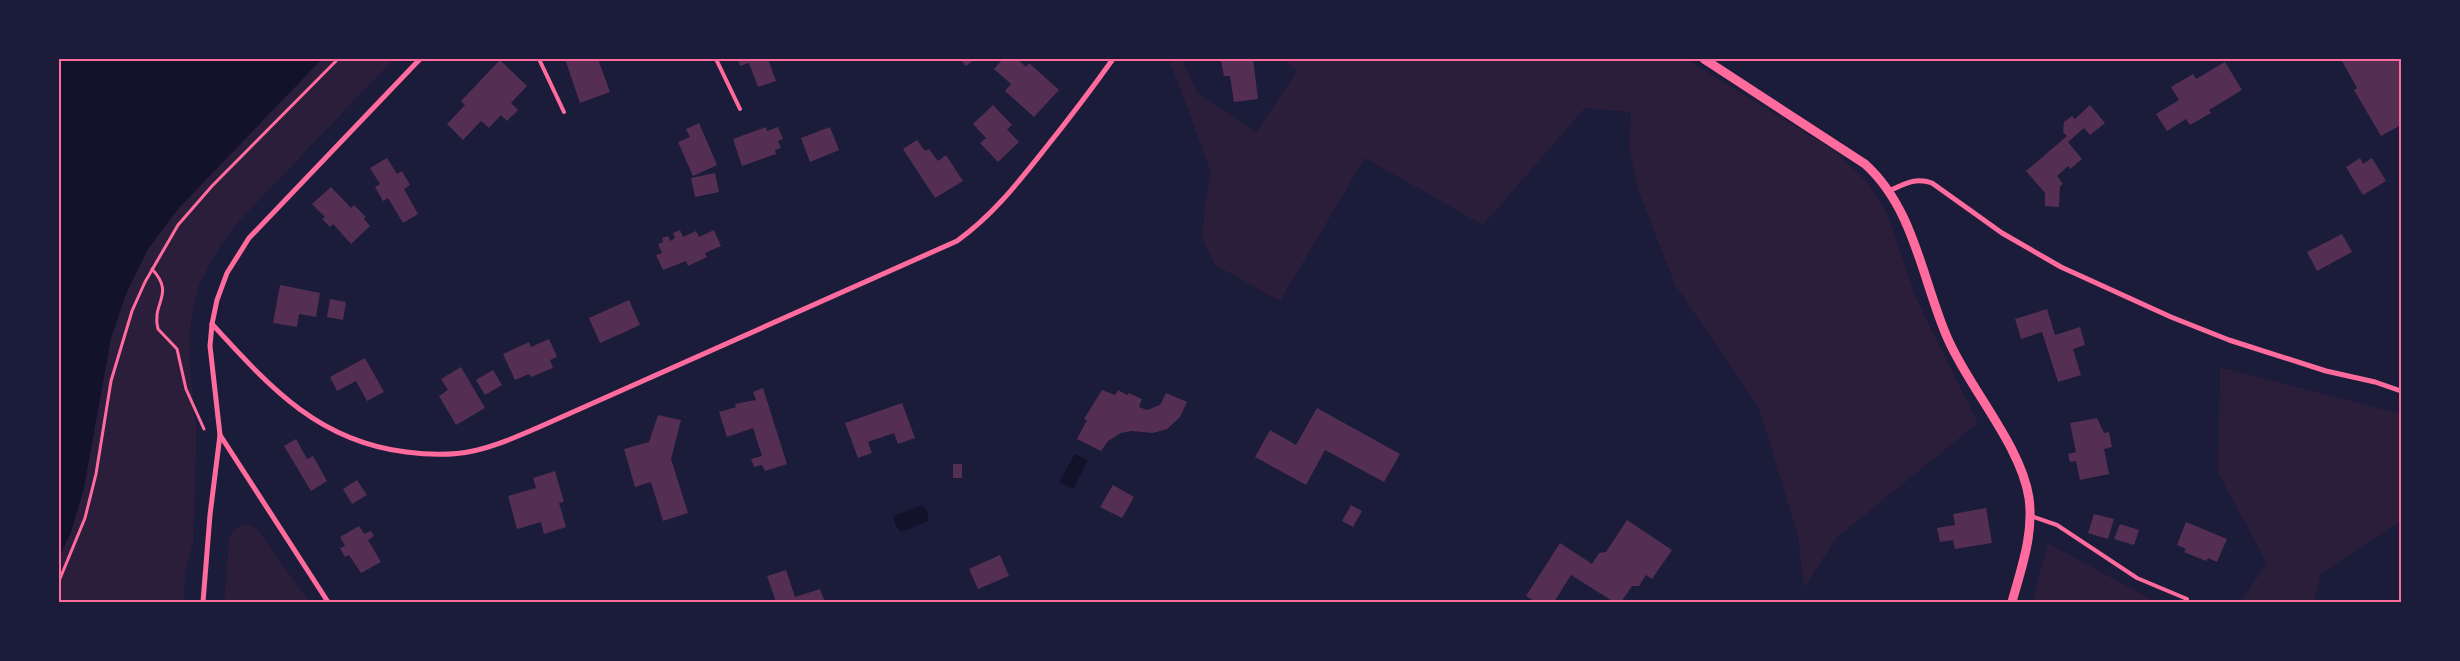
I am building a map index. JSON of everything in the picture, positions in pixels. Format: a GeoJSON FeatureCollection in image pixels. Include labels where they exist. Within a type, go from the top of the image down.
{"type":"FeatureCollection","features":[{"type":"Feature","properties":{"kind":"street"},"geometry":{"type":"LineString","coordinates":[[204,602],[210,515],[220,435],[210,346],[217,300],[227,273],[249,238],[420,59]]}},
{"type":"Feature","properties":{"kind":"street"},"geometry":{"type":"LineString","coordinates":[[212,324],[250,366],[282,396],[304,413],[340,435],[371,446],[432,456],[489,446],[538,428],[957,241],[977,226],[1012,190],[1087,96],[1113,59]]}},
{"type":"Feature","properties":{"kind":"street"},"geometry":{"type":"LineString","coordinates":[[1704,59],[1839,145],[1872,171],[1889,192],[1914,243],[1947,336],[2022,474],[2029,499],[2028,542],[2012,602]]}},
{"type":"Feature","properties":{"kind":"street"},"geometry":{"type":"LineString","coordinates":[[1889,192],[1911,181],[1924,180],[1932,183],[2002,233],[2061,267],[2171,317],[2229,340],[2326,371],[2401,390]]}},
{"type":"Feature","properties":{"kind":"street"},"geometry":{"type":"LineString","coordinates":[[220,435],[328,602]]}},
{"type":"Feature","properties":{"kind":"lane"},"geometry":{"type":"LineString","coordinates":[[539,59],[564,112]]}},
{"type":"Feature","properties":{"kind":"lane"},"geometry":{"type":"LineString","coordinates":[[716,59],[740,109]]}},
{"type":"Feature","properties":{"kind":"lane"},"geometry":{"type":"LineString","coordinates":[[2029,515],[2058,526],[2137,578],[2187,600]]}},
{"type":"Feature","properties":{"kind":"path"},"geometry":{"type":"LineString","coordinates":[[59,581],[85,518],[96,474],[111,381],[122,344],[132,312],[152,269],[178,225],[212,186],[338,59]]}},
{"type":"Feature","properties":{"kind":"path"},"geometry":{"type":"LineString","coordinates":[[152,269],[162,280],[164,291],[157,315],[158,330],[177,349],[186,389],[204,429]]}},
{"type":"Feature","properties":{"kind":"shaded area"},"geometry":{"type":"Polygon","coordinates":[[[59,59],[394,59],[240,220],[220,246],[198,288],[191,321],[189,354],[196,428],[193,542],[185,573],[184,602],[59,602],[59,59]]]}},
{"type":"Feature","properties":{"kind":"shaded area"},"geometry":{"type":"Polygon","coordinates":[[[59,59],[322,59],[178,209],[148,249],[126,294],[111,338],[84,488],[71,532],[59,558],[59,59]]]}},
{"type":"Feature","properties":{"kind":"shaded area"},"geometry":{"type":"Polygon","coordinates":[[[1169,59],[1182,59],[1197,93],[1256,132],[1297,71],[1282,59],[1686,59],[1835,151],[1868,183],[1887,214],[1916,298],[1978,423],[1836,538],[1804,588],[1798,536],[1759,408],[1675,285],[1637,187],[1629,147],[1631,112],[1585,108],[1483,225],[1365,158],[1280,301],[1215,265],[1202,238],[1211,172],[1169,59]]]}},
{"type":"Feature","properties":{"kind":"shaded area"},"geometry":{"type":"Polygon","coordinates":[[[2220,367],[2401,414],[2401,521],[2321,574],[2314,602],[2241,602],[2267,563],[2218,473],[2220,367]]]}},
{"type":"Feature","properties":{"kind":"shaded area"},"geometry":{"type":"Polygon","coordinates":[[[1075,454],[1088,460],[1073,489],[1059,482],[1075,454]]]}},
{"type":"Feature","properties":{"kind":"shaded area"},"geometry":{"type":"Polygon","coordinates":[[[922,505],[928,512],[928,521],[901,532],[895,525],[894,516],[922,505]]]}},
{"type":"Feature","properties":{"kind":"shaded area"},"geometry":{"type":"Polygon","coordinates":[[[245,524],[254,526],[261,534],[309,602],[224,602],[229,538],[233,530],[245,524]]]}},
{"type":"Feature","properties":{"kind":"shaded area"},"geometry":{"type":"Polygon","coordinates":[[[2048,543],[2156,602],[2032,602],[2048,543]]]}},
{"type":"Feature","properties":{"kind":"building"},"geometry":{"type":"Polygon","coordinates":[[[565,59],[598,59],[610,92],[580,103],[565,59]]]}},
{"type":"Feature","properties":{"kind":"building"},"geometry":{"type":"Polygon","coordinates":[[[738,59],[768,59],[776,81],[758,87],[749,63],[740,66],[738,59]]]}},
{"type":"Feature","properties":{"kind":"building"},"geometry":{"type":"Polygon","coordinates":[[[960,59],[975,59],[966,66],[960,59]]]}},
{"type":"Feature","properties":{"kind":"building"},"geometry":{"type":"Polygon","coordinates":[[[1003,59],[1017,59],[1026,67],[1029,63],[1059,90],[1034,117],[1005,91],[1011,84],[994,69],[1003,59]]]}},
{"type":"Feature","properties":{"kind":"building"},"geometry":{"type":"Polygon","coordinates":[[[1253,59],[1258,99],[1234,102],[1230,76],[1224,76],[1221,60],[1253,59]]]}},
{"type":"Feature","properties":{"kind":"building"},"geometry":{"type":"Polygon","coordinates":[[[2347,59],[2401,59],[2401,125],[2381,136],[2354,90],[2357,88],[2342,61],[2347,59]]]}},
{"type":"Feature","properties":{"kind":"building"},"geometry":{"type":"Polygon","coordinates":[[[500,60],[527,86],[511,103],[518,110],[507,121],[501,115],[489,128],[481,121],[463,140],[447,124],[465,105],[461,101],[500,60]]]}},
{"type":"Feature","properties":{"kind":"building"},"geometry":{"type":"Polygon","coordinates":[[[2225,62],[2242,90],[2209,110],[2211,113],[2190,125],[2186,119],[2167,131],[2156,114],[2179,100],[2171,87],[2193,74],[2196,79],[2225,62]]]}},
{"type":"Feature","properties":{"kind":"building"},"geometry":{"type":"Polygon","coordinates":[[[993,105],[1012,125],[1007,129],[1019,142],[998,162],[980,143],[986,138],[973,124],[993,105]]]}},
{"type":"Feature","properties":{"kind":"building"},"geometry":{"type":"Polygon","coordinates":[[[2090,105],[2105,123],[2090,135],[2084,128],[2068,142],[2082,159],[2070,169],[2068,166],[2057,176],[2063,184],[2060,186],[2059,207],[2045,206],[2045,193],[2026,171],[2067,136],[2063,132],[2064,122],[2072,116],[2075,119],[2090,105]]]}},
{"type":"Feature","properties":{"kind":"building"},"geometry":{"type":"Polygon","coordinates":[[[699,123],[717,165],[693,176],[678,142],[690,137],[686,129],[699,123]]]}},
{"type":"Feature","properties":{"kind":"building"},"geometry":{"type":"Polygon","coordinates":[[[766,127],[767,131],[778,127],[783,139],[778,141],[781,148],[775,150],[776,154],[742,166],[733,139],[766,127]]]}},
{"type":"Feature","properties":{"kind":"building"},"geometry":{"type":"Polygon","coordinates":[[[830,127],[839,150],[810,162],[801,138],[830,127]]]}},
{"type":"Feature","properties":{"kind":"building"},"geometry":{"type":"Polygon","coordinates":[[[917,140],[925,151],[929,149],[938,161],[946,155],[963,181],[935,198],[903,149],[917,140]]]}},
{"type":"Feature","properties":{"kind":"building"},"geometry":{"type":"Polygon","coordinates":[[[387,158],[397,174],[402,171],[410,185],[404,189],[418,214],[403,223],[388,198],[383,201],[375,187],[380,184],[370,168],[387,158]]]}},
{"type":"Feature","properties":{"kind":"building"},"geometry":{"type":"Polygon","coordinates":[[[2360,158],[2363,164],[2372,158],[2386,181],[2363,195],[2346,167],[2360,158]]]}},
{"type":"Feature","properties":{"kind":"building"},"geometry":{"type":"Polygon","coordinates":[[[715,173],[719,192],[695,197],[691,178],[715,173]]]}},
{"type":"Feature","properties":{"kind":"building"},"geometry":{"type":"Polygon","coordinates":[[[331,187],[351,208],[354,205],[366,217],[364,219],[370,226],[351,244],[333,224],[330,227],[322,219],[325,217],[312,204],[331,187]]]}},
{"type":"Feature","properties":{"kind":"building"},"geometry":{"type":"Polygon","coordinates":[[[680,230],[683,237],[696,231],[699,237],[714,230],[721,246],[705,253],[707,257],[688,266],[686,261],[663,270],[656,255],[662,253],[658,244],[663,242],[662,238],[668,236],[670,241],[675,238],[673,233],[680,230]]]}},
{"type":"Feature","properties":{"kind":"building"},"geometry":{"type":"Polygon","coordinates":[[[2342,234],[2352,252],[2317,271],[2307,252],[2342,234]]]}},
{"type":"Feature","properties":{"kind":"building"},"geometry":{"type":"Polygon","coordinates":[[[280,285],[320,293],[316,317],[299,314],[297,327],[273,323],[280,285]]]}},
{"type":"Feature","properties":{"kind":"building"},"geometry":{"type":"Polygon","coordinates":[[[330,299],[346,302],[343,320],[327,317],[330,299]]]}},
{"type":"Feature","properties":{"kind":"building"},"geometry":{"type":"Polygon","coordinates":[[[629,300],[640,325],[600,343],[589,318],[629,300]]]}},
{"type":"Feature","properties":{"kind":"building"},"geometry":{"type":"Polygon","coordinates":[[[2047,309],[2055,335],[2080,327],[2085,345],[2073,349],[2081,375],[2058,382],[2042,332],[2021,339],[2015,319],[2047,309]]]}},
{"type":"Feature","properties":{"kind":"building"},"geometry":{"type":"Polygon","coordinates":[[[549,339],[557,357],[550,360],[553,368],[531,377],[529,374],[515,380],[503,354],[529,342],[531,347],[549,339]]]}},
{"type":"Feature","properties":{"kind":"building"},"geometry":{"type":"Polygon","coordinates":[[[365,358],[384,392],[367,401],[356,381],[337,391],[330,377],[365,358]]]}},
{"type":"Feature","properties":{"kind":"building"},"geometry":{"type":"Polygon","coordinates":[[[461,367],[485,408],[456,425],[439,396],[448,390],[441,379],[461,367]]]}},
{"type":"Feature","properties":{"kind":"building"},"geometry":{"type":"Polygon","coordinates":[[[493,370],[502,385],[485,395],[476,380],[493,370]]]}},
{"type":"Feature","properties":{"kind":"building"},"geometry":{"type":"Polygon","coordinates":[[[763,388],[787,464],[765,471],[762,465],[754,467],[751,459],[762,456],[753,428],[727,437],[719,412],[736,407],[735,404],[756,400],[753,392],[763,388]]]}},
{"type":"Feature","properties":{"kind":"building"},"geometry":{"type":"Polygon","coordinates":[[[1102,390],[1115,395],[1118,390],[1127,395],[1129,393],[1142,399],[1139,407],[1147,410],[1160,405],[1166,393],[1187,402],[1180,417],[1167,429],[1153,433],[1132,431],[1121,433],[1108,441],[1101,451],[1077,439],[1087,420],[1084,419],[1102,390]]]}},
{"type":"Feature","properties":{"kind":"building"},"geometry":{"type":"Polygon","coordinates":[[[902,403],[915,438],[898,444],[894,433],[868,442],[872,453],[858,458],[845,423],[902,403]]]}},
{"type":"Feature","properties":{"kind":"building"},"geometry":{"type":"Polygon","coordinates":[[[1317,408],[1400,454],[1384,482],[1325,450],[1306,485],[1255,457],[1270,430],[1296,445],[1317,408]]]}},
{"type":"Feature","properties":{"kind":"building"},"geometry":{"type":"Polygon","coordinates":[[[658,415],[681,420],[671,459],[688,513],[663,521],[651,482],[635,487],[624,449],[649,442],[658,415]]]}},
{"type":"Feature","properties":{"kind":"building"},"geometry":{"type":"Polygon","coordinates":[[[2097,418],[2104,433],[2109,432],[2112,447],[2104,449],[2109,474],[2080,480],[2076,461],[2070,462],[2068,454],[2076,452],[2070,423],[2097,418]]]}},
{"type":"Feature","properties":{"kind":"building"},"geometry":{"type":"Polygon","coordinates":[[[296,439],[307,459],[313,456],[327,481],[311,491],[284,446],[296,439]]]}},
{"type":"Feature","properties":{"kind":"building"},"geometry":{"type":"Polygon","coordinates":[[[953,464],[962,464],[962,478],[953,478],[953,464]]]}},
{"type":"Feature","properties":{"kind":"building"},"geometry":{"type":"Polygon","coordinates":[[[555,471],[564,502],[559,503],[566,527],[544,534],[541,522],[517,529],[508,496],[536,488],[533,478],[555,471]]]}},
{"type":"Feature","properties":{"kind":"building"},"geometry":{"type":"Polygon","coordinates":[[[357,480],[367,495],[352,504],[343,489],[357,480]]]}},
{"type":"Feature","properties":{"kind":"building"},"geometry":{"type":"Polygon","coordinates":[[[1113,485],[1134,497],[1122,518],[1100,507],[1113,485]]]}},
{"type":"Feature","properties":{"kind":"building"},"geometry":{"type":"Polygon","coordinates":[[[1351,505],[1362,511],[1353,527],[1342,521],[1351,505]]]}},
{"type":"Feature","properties":{"kind":"building"},"geometry":{"type":"Polygon","coordinates":[[[1986,508],[1992,543],[1955,549],[1953,540],[1940,542],[1937,528],[1955,525],[1953,514],[1986,508]]]}},
{"type":"Feature","properties":{"kind":"building"},"geometry":{"type":"Polygon","coordinates":[[[2094,514],[2114,519],[2108,539],[2088,533],[2094,514]]]}},
{"type":"Feature","properties":{"kind":"building"},"geometry":{"type":"Polygon","coordinates":[[[1627,520],[1672,550],[1652,579],[1646,575],[1639,586],[1632,586],[1621,602],[1614,602],[1571,575],[1554,602],[1536,602],[1526,596],[1560,543],[1592,564],[1599,553],[1606,552],[1627,520]]]}},
{"type":"Feature","properties":{"kind":"building"},"geometry":{"type":"Polygon","coordinates":[[[2186,522],[2227,539],[2217,562],[2208,558],[2206,561],[2184,552],[2186,549],[2177,545],[2186,522]]]}},
{"type":"Feature","properties":{"kind":"building"},"geometry":{"type":"Polygon","coordinates":[[[2120,524],[2139,530],[2134,545],[2114,539],[2120,524]]]}},
{"type":"Feature","properties":{"kind":"building"},"geometry":{"type":"Polygon","coordinates":[[[359,526],[364,534],[371,531],[374,536],[368,540],[381,562],[361,573],[349,555],[345,557],[340,548],[345,546],[340,537],[359,526]]]}},
{"type":"Feature","properties":{"kind":"building"},"geometry":{"type":"Polygon","coordinates":[[[1000,555],[1009,576],[978,589],[969,569],[1000,555]]]}},
{"type":"Feature","properties":{"kind":"building"},"geometry":{"type":"Polygon","coordinates":[[[786,570],[795,597],[820,589],[825,602],[776,602],[767,576],[786,570]]]}}]}
